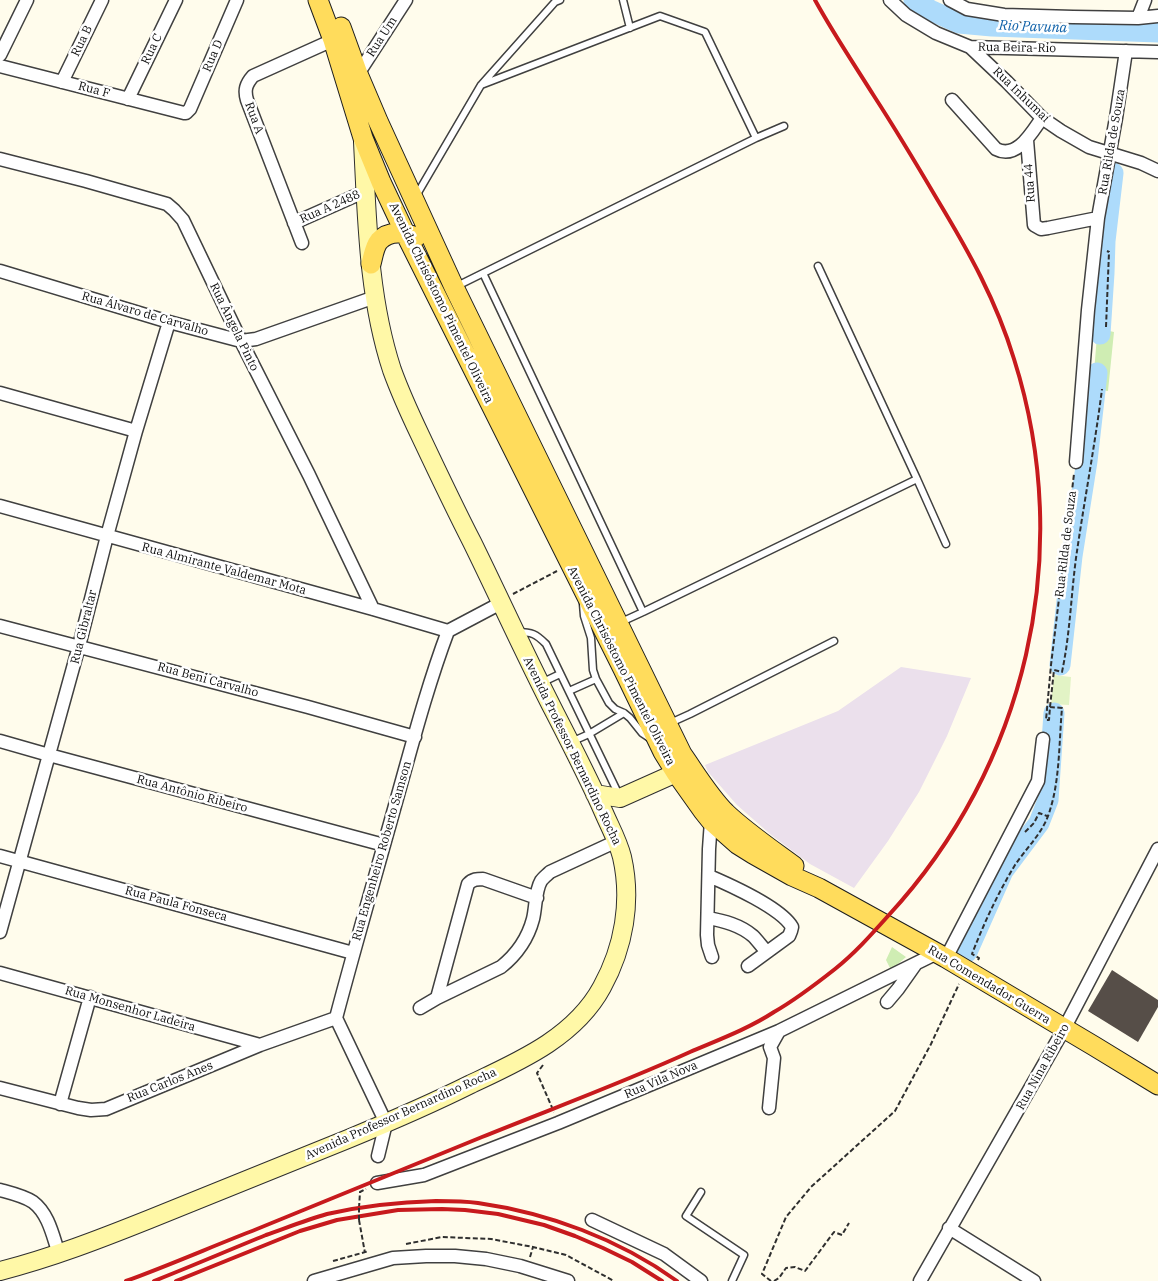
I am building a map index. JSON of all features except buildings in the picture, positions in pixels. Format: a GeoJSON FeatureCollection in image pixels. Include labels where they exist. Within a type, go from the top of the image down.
{"type":"FeatureCollection","features":[{"type":"Feature","properties":{"kind":"main road","name":"Avenida Chrisóstomo Pimentel Oliveira"},"geometry":{"type":"LineString","coordinates":[[318,0],[333,40],[363,138],[381,182],[658,742],[676,773],[703,811],[737,844],[792,876],[819,888]]}},
{"type":"Feature","properties":{"kind":"main road","name":"Avenida Chrisóstomo Pimentel Oliveira"},"geometry":{"type":"LineString","coordinates":[[332,0],[358,74],[451,281],[682,754],[726,813],[796,867],[819,888]]}},
{"type":"Feature","properties":{"kind":"main road","name":"Avenida Professor Bernardino Rocha"},"geometry":{"type":"LineString","coordinates":[[0,1271],[58,1254],[184,1206],[444,1098],[522,1060],[552,1041],[575,1022],[601,989],[614,963],[626,915],[626,890],[621,853],[595,794],[439,476],[392,369],[375,297],[371,264],[363,138]]}},
{"type":"Feature","properties":{"kind":"main road"},"geometry":{"type":"LineString","coordinates":[[371,264],[378,242],[386,236],[395,233],[405,233],[424,241],[451,281]]}},
{"type":"Feature","properties":{"kind":"main road"},"geometry":{"type":"LineString","coordinates":[[595,794],[620,798],[676,773],[682,754]]}},
{"type":"Feature","properties":{"kind":"main road"},"geometry":{"type":"LineString","coordinates":[[609,824],[620,798]]}},
{"type":"Feature","properties":{"kind":"main road","name":"Rua Comendador Guerra"},"geometry":{"type":"LineString","coordinates":[[819,888],[1090,1043],[1158,1085]]}},
{"type":"Feature","properties":{"kind":"street"},"geometry":{"type":"LineString","coordinates":[[0,56],[27,0]]}},
{"type":"Feature","properties":{"kind":"street","name":"Rua B"},"geometry":{"type":"LineString","coordinates":[[62,82],[102,0]]}},
{"type":"Feature","properties":{"kind":"street","name":"Rua C"},"geometry":{"type":"LineString","coordinates":[[128,99],[176,0]]}},
{"type":"Feature","properties":{"kind":"street","name":"Rua D"},"geometry":{"type":"LineString","coordinates":[[188,111],[237,0]]}},
{"type":"Feature","properties":{"kind":"street","name":"Rua Um"},"geometry":{"type":"LineString","coordinates":[[358,74],[406,0]]}},
{"type":"Feature","properties":{"kind":"street","name":"Rua Beira-Rio"},"geometry":{"type":"LineString","coordinates":[[890,0],[906,15],[936,33],[970,47],[1158,52]]}},
{"type":"Feature","properties":{"kind":"street"},"geometry":{"type":"LineString","coordinates":[[950,0],[967,9],[1004,15],[1073,18],[1138,18],[1158,16]]}},
{"type":"Feature","properties":{"kind":"street"},"geometry":{"type":"LineString","coordinates":[[1138,18],[1145,0]]}},
{"type":"Feature","properties":{"kind":"street","name":"Rua A"},"geometry":{"type":"LineString","coordinates":[[302,243],[245,92],[247,84],[253,76],[333,40]]}},
{"type":"Feature","properties":{"kind":"street","name":"Rua Inhumaí"},"geometry":{"type":"LineString","coordinates":[[970,47],[1042,118],[1089,147],[1140,163],[1158,171]]}},
{"type":"Feature","properties":{"kind":"street","name":"Rua Rilda de Souza"},"geometry":{"type":"LineString","coordinates":[[1076,462],[1088,310],[1098,218],[1126,51]]}},
{"type":"Feature","properties":{"kind":"street","name":"Rua F"},"geometry":{"type":"LineString","coordinates":[[0,66],[184,113],[188,111]]}},
{"type":"Feature","properties":{"kind":"street"},"geometry":{"type":"LineString","coordinates":[[952,100],[991,143],[1001,151],[1012,150],[1027,140],[1042,118]]}},
{"type":"Feature","properties":{"kind":"street","name":"Rua 44"},"geometry":{"type":"LineString","coordinates":[[1027,140],[1034,225],[1041,229],[1098,218]]}},
{"type":"Feature","properties":{"kind":"street","name":"Rua Ângela Pinto"},"geometry":{"type":"LineString","coordinates":[[0,159],[167,204],[183,220],[241,341],[309,475],[372,609]]}},
{"type":"Feature","properties":{"kind":"street","name":"Rua A 2488"},"geometry":{"type":"LineString","coordinates":[[294,223],[366,191]]}},
{"type":"Feature","properties":{"kind":"street","name":"Rua Álvaro de Carvalho"},"geometry":{"type":"LineString","coordinates":[[0,271],[169,322],[241,341],[256,339],[375,297]]}},
{"type":"Feature","properties":{"kind":"street","name":"Rua Gibraltar"},"geometry":{"type":"LineString","coordinates":[[0,932],[136,431],[169,322]]}},
{"type":"Feature","properties":{"kind":"street"},"geometry":{"type":"LineString","coordinates":[[0,393],[136,431]]}},
{"type":"Feature","properties":{"kind":"street","name":"Rua Almirante Valdemar Mota"},"geometry":{"type":"LineString","coordinates":[[0,506],[372,609],[448,632]]}},
{"type":"Feature","properties":{"kind":"street"},"geometry":{"type":"LineString","coordinates":[[448,632],[500,602]]}},
{"type":"Feature","properties":{"kind":"street","name":"Rua Beni Carvalho"},"geometry":{"type":"LineString","coordinates":[[0,626],[415,737]]}},
{"type":"Feature","properties":{"kind":"street","name":"Rua Engenheiro Roberto Samson"},"geometry":{"type":"LineString","coordinates":[[336,1018],[415,737],[448,632]]}},
{"type":"Feature","properties":{"kind":"street"},"geometry":{"type":"LineString","coordinates":[[954,964],[1038,781],[1043,739]]}},
{"type":"Feature","properties":{"kind":"street","name":"Rua Antônio Ribeiro"},"geometry":{"type":"LineString","coordinates":[[0,741],[384,845]]}},
{"type":"Feature","properties":{"kind":"street"},"geometry":{"type":"LineString","coordinates":[[712,821],[709,849],[707,934],[712,957]]}},
{"type":"Feature","properties":{"kind":"street"},"geometry":{"type":"LineString","coordinates":[[420,1008],[501,967],[510,960],[528,933],[542,880],[550,872],[616,841]]}},
{"type":"Feature","properties":{"kind":"street","name":"Rua Nina Ribeiro"},"geometry":{"type":"LineString","coordinates":[[920,1281],[1064,1029],[1158,849]]}},
{"type":"Feature","properties":{"kind":"street","name":"Rua Paula Fonseca"},"geometry":{"type":"LineString","coordinates":[[0,856],[353,953]]}},
{"type":"Feature","properties":{"kind":"street"},"geometry":{"type":"LineString","coordinates":[[709,876],[761,902],[784,917],[792,927],[789,936],[748,966]]}},
{"type":"Feature","properties":{"kind":"street"},"geometry":{"type":"LineString","coordinates":[[437,998],[468,884],[472,880],[483,879],[537,898]]}},
{"type":"Feature","properties":{"kind":"street"},"geometry":{"type":"LineString","coordinates":[[708,918],[726,921],[740,928],[754,937],[767,952]]}},
{"type":"Feature","properties":{"kind":"street"},"geometry":{"type":"LineString","coordinates":[[887,1002],[917,963]]}},
{"type":"Feature","properties":{"kind":"street","name":"Rua Vila Nova"},"geometry":{"type":"LineString","coordinates":[[377,1184],[424,1175],[558,1123],[779,1031],[917,963],[954,964]]}},
{"type":"Feature","properties":{"kind":"street","name":"Rua Monsenhor Ladeira"},"geometry":{"type":"LineString","coordinates":[[0,973],[260,1045]]}},
{"type":"Feature","properties":{"kind":"street"},"geometry":{"type":"LineString","coordinates":[[60,1104],[90,997]]}},
{"type":"Feature","properties":{"kind":"street"},"geometry":{"type":"LineString","coordinates":[[336,1018],[386,1123],[378,1156]]}},
{"type":"Feature","properties":{"kind":"street","name":"Rua Carlos Anes"},"geometry":{"type":"LineString","coordinates":[[0,1088],[60,1104],[91,1110],[106,1109],[260,1045],[336,1018]]}},
{"type":"Feature","properties":{"kind":"street"},"geometry":{"type":"LineString","coordinates":[[769,1108],[774,1058],[770,1047],[779,1031]]}},
{"type":"Feature","properties":{"kind":"street"},"geometry":{"type":"LineString","coordinates":[[0,1190],[33,1202],[47,1221],[58,1254]]}},
{"type":"Feature","properties":{"kind":"street"},"geometry":{"type":"LineString","coordinates":[[592,1220],[664,1254],[701,1281]]}},
{"type":"Feature","properties":{"kind":"street"},"geometry":{"type":"LineString","coordinates":[[949,1228],[1034,1281]]}},
{"type":"Feature","properties":{"kind":"street"},"geometry":{"type":"LineString","coordinates":[[314,1281],[393,1258],[426,1256],[486,1259],[520,1266],[568,1281]]}},
{"type":"Feature","properties":{"kind":"lane"},"geometry":{"type":"LineString","coordinates":[[414,201],[481,85],[555,2],[560,0]]}},
{"type":"Feature","properties":{"kind":"lane"},"geometry":{"type":"LineString","coordinates":[[623,0],[630,28]]}},
{"type":"Feature","properties":{"kind":"lane"},"geometry":{"type":"LineString","coordinates":[[481,85],[660,16],[705,32],[756,138]]}},
{"type":"Feature","properties":{"kind":"lane"},"geometry":{"type":"LineString","coordinates":[[451,281],[483,273],[756,138],[784,126]]}},
{"type":"Feature","properties":{"kind":"lane"},"geometry":{"type":"LineString","coordinates":[[818,266],[946,544]]}},
{"type":"Feature","properties":{"kind":"lane"},"geometry":{"type":"LineString","coordinates":[[483,273],[643,612]]}},
{"type":"Feature","properties":{"kind":"lane"},"geometry":{"type":"LineString","coordinates":[[618,624],[917,479]]}},
{"type":"Feature","properties":{"kind":"lane"},"geometry":{"type":"LineString","coordinates":[[585,594],[584,616],[591,638],[593,670],[596,679],[608,703],[630,718],[642,733],[658,742]]}},
{"type":"Feature","properties":{"kind":"lane"},"geometry":{"type":"LineString","coordinates":[[514,631],[537,635],[546,644],[620,798]]}},
{"type":"Feature","properties":{"kind":"lane"},"geometry":{"type":"LineString","coordinates":[[667,724],[834,641]]}},
{"type":"Feature","properties":{"kind":"lane"},"geometry":{"type":"LineString","coordinates":[[540,683],[560,674]]}},
{"type":"Feature","properties":{"kind":"lane"},"geometry":{"type":"LineString","coordinates":[[569,691],[596,679]]}},
{"type":"Feature","properties":{"kind":"lane"},"geometry":{"type":"LineString","coordinates":[[570,743],[624,713]]}},
{"type":"Feature","properties":{"kind":"lane"},"geometry":{"type":"LineString","coordinates":[[701,1192],[686,1216],[744,1255],[732,1281]]}},
{"type":"Feature","properties":{"kind":"path"},"geometry":{"type":"LineString","coordinates":[[1106,327],[1109,252]]}},
{"type":"Feature","properties":{"kind":"path"},"geometry":{"type":"LineString","coordinates":[[849,1223],[842,1235],[834,1232],[805,1271],[795,1267],[786,1268],[779,1278],[772,1281],[762,1274],[786,1218],[811,1187],[895,1112],[931,1044],[954,964],[979,958],[972,954],[1001,888],[1017,862],[1035,839],[1047,816],[1054,795],[1062,708],[1050,707],[1054,670],[1062,672],[1064,662],[1076,561],[1102,389]]}},
{"type":"Feature","properties":{"kind":"path","name":"Rua Rilda de Souza"},"geometry":{"type":"LineString","coordinates":[[1050,707],[1049,720],[1046,720],[1076,462]]}},
{"type":"Feature","properties":{"kind":"path"},"geometry":{"type":"LineString","coordinates":[[500,602],[570,564]]}},
{"type":"Feature","properties":{"kind":"path"},"geometry":{"type":"LineString","coordinates":[[1039,813],[1047,816]]}},
{"type":"Feature","properties":{"kind":"path"},"geometry":{"type":"LineString","coordinates":[[541,1048],[544,1064],[537,1073],[558,1123]]}},
{"type":"Feature","properties":{"kind":"path"},"geometry":{"type":"LineString","coordinates":[[368,1265],[359,1220],[360,1192],[377,1184]]}},
{"type":"Feature","properties":{"kind":"shaded area"},"geometry":{"type":"Polygon","coordinates":[[[901,667],[971,678],[947,736],[919,792],[888,841],[854,888],[810,864],[770,834],[737,805],[708,772],[705,765],[838,711],[901,667]]]}},
{"type":"Feature","properties":{"kind":"green space"},"geometry":{"type":"Polygon","coordinates":[[[1105,330],[1114,332],[1108,391],[1099,390],[1100,372],[1094,372],[1097,336],[1104,336],[1105,330]]]}},
{"type":"Feature","properties":{"kind":"green space"},"geometry":{"type":"Polygon","coordinates":[[[1054,675],[1071,677],[1069,705],[1051,704],[1054,675]]]}},
{"type":"Feature","properties":{"kind":"green space"},"geometry":{"type":"Polygon","coordinates":[[[892,947],[906,957],[891,970],[886,960],[892,947]]]}},
{"type":"Feature","properties":{"kind":"waterway","name":"Rio Pavuna"},"geometry":{"type":"LineString","coordinates":[[914,0],[930,10],[959,23],[992,26],[1158,32]]}},
{"type":"Feature","properties":{"kind":"waterway"},"geometry":{"type":"LineString","coordinates":[[1100,334],[1105,241],[1113,173]]}},
{"type":"Feature","properties":{"kind":"waterway"},"geometry":{"type":"LineString","coordinates":[[1060,665],[1072,556],[1087,461],[1097,373]]}},
{"type":"Feature","properties":{"kind":"waterway"},"geometry":{"type":"LineString","coordinates":[[967,952],[1003,871],[1039,823],[1048,800],[1054,713]]}},
{"type":"Feature","properties":{"kind":"railway"},"geometry":{"type":"LineString","coordinates":[[126,1281],[639,1074],[754,1024],[798,997],[828,975],[869,937],[936,857],[975,794],[1005,726],[1026,655],[1038,582],[1040,507],[1032,433],[1007,337],[981,277],[922,173],[815,0]]}},
{"type":"Feature","properties":{"kind":"railway"},"geometry":{"type":"LineString","coordinates":[[154,1281],[266,1235],[327,1214],[381,1205],[436,1201],[478,1203],[556,1221],[607,1240],[655,1266],[677,1281]]}},
{"type":"Feature","properties":{"kind":"railway"},"geometry":{"type":"LineString","coordinates":[[176,1281],[300,1231],[337,1220],[398,1210],[442,1209],[498,1214],[544,1225],[603,1248],[632,1262],[662,1281]]}}]}
